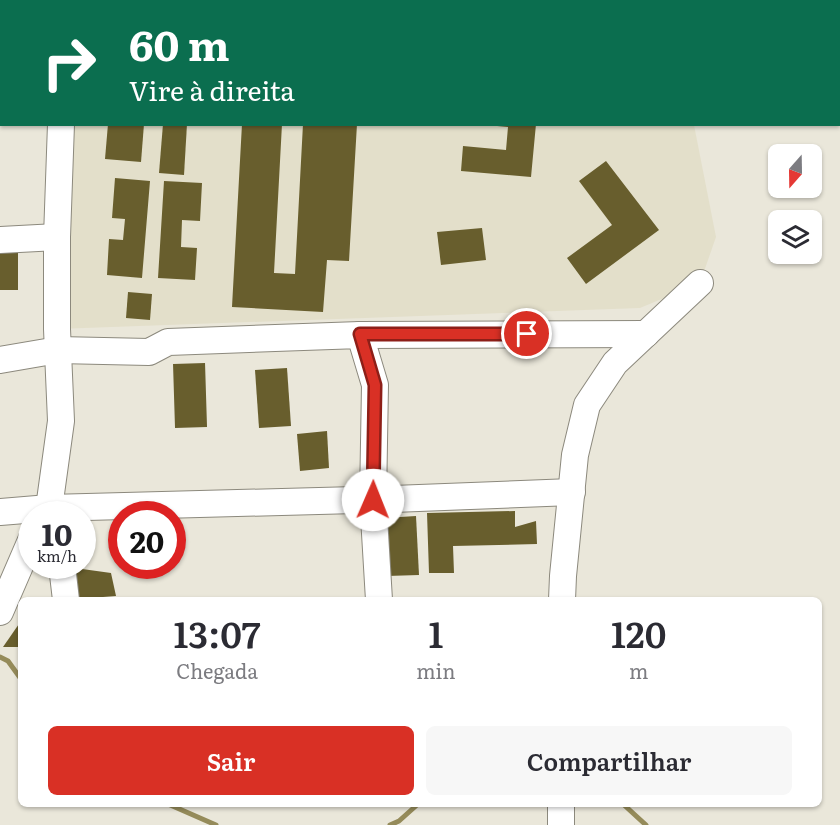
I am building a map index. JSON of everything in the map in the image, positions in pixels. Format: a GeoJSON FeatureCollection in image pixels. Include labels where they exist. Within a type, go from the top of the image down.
{"type":"FeatureCollection","features":[{"type":"Feature","properties":{"kind":"street"},"geometry":{"type":"LineString","coordinates":[[50,501],[61,421],[57,237],[61,126]]}},
{"type":"Feature","properties":{"kind":"street"},"geometry":{"type":"LineString","coordinates":[[0,240],[57,237]]}},
{"type":"Feature","properties":{"kind":"street"},"geometry":{"type":"LineString","coordinates":[[562,597],[575,455],[587,405],[615,363],[700,283]]}},
{"type":"Feature","properties":{"kind":"street"},"geometry":{"type":"LineString","coordinates":[[360,334],[375,385],[373,500],[379,597]]}},
{"type":"Feature","properties":{"kind":"street"},"geometry":{"type":"LineString","coordinates":[[0,360],[58,350],[149,352],[168,342],[360,334],[646,334]]}},
{"type":"Feature","properties":{"kind":"street"},"geometry":{"type":"LineString","coordinates":[[96,510],[572,492]]}},
{"type":"Feature","properties":{"kind":"street"},"geometry":{"type":"LineString","coordinates":[[0,512],[18,512]]}},
{"type":"Feature","properties":{"kind":"street"},"geometry":{"type":"LineString","coordinates":[[0,612],[18,570]]}},
{"type":"Feature","properties":{"kind":"street"},"geometry":{"type":"LineString","coordinates":[[64,579],[66,597]]}},
{"type":"Feature","properties":{"kind":"street"},"geometry":{"type":"LineString","coordinates":[[561,807],[561,825]]}},
{"type":"Feature","properties":{"kind":"shaded area"},"geometry":{"type":"Polygon","coordinates":[[[61,126],[694,126],[716,237],[700,283],[640,308],[57,329],[61,126]]]}},
{"type":"Feature","properties":{"kind":"building"},"geometry":{"type":"Polygon","coordinates":[[[108,126],[144,126],[141,162],[105,159],[108,126]]]}},
{"type":"Feature","properties":{"kind":"building"},"geometry":{"type":"Polygon","coordinates":[[[163,126],[187,126],[184,175],[159,173],[163,126]]]}},
{"type":"Feature","properties":{"kind":"building"},"geometry":{"type":"Polygon","coordinates":[[[242,126],[282,126],[274,273],[295,274],[303,126],[357,126],[349,261],[327,260],[323,312],[232,307],[242,126]]]}},
{"type":"Feature","properties":{"kind":"building"},"geometry":{"type":"Polygon","coordinates":[[[497,126],[536,126],[531,177],[461,171],[463,146],[506,150],[508,127],[497,126]]]}},
{"type":"Feature","properties":{"kind":"building"},"geometry":{"type":"Polygon","coordinates":[[[606,161],[659,230],[586,284],[567,258],[612,225],[579,181],[606,161]]]}},
{"type":"Feature","properties":{"kind":"building"},"geometry":{"type":"Polygon","coordinates":[[[115,178],[150,181],[142,278],[107,275],[109,239],[123,240],[125,219],[112,218],[115,178]]]}},
{"type":"Feature","properties":{"kind":"building"},"geometry":{"type":"Polygon","coordinates":[[[164,181],[202,183],[200,221],[182,220],[181,247],[197,248],[195,280],[158,278],[164,181]]]}},
{"type":"Feature","properties":{"kind":"building"},"geometry":{"type":"Polygon","coordinates":[[[482,228],[486,260],[441,265],[437,232],[482,228]]]}},
{"type":"Feature","properties":{"kind":"building"},"geometry":{"type":"Polygon","coordinates":[[[0,253],[18,253],[18,290],[0,290],[0,253]]]}},
{"type":"Feature","properties":{"kind":"building"},"geometry":{"type":"Polygon","coordinates":[[[128,292],[152,294],[150,320],[126,318],[128,292]]]}},
{"type":"Feature","properties":{"kind":"building"},"geometry":{"type":"Polygon","coordinates":[[[205,363],[207,427],[175,428],[173,364],[205,363]]]}},
{"type":"Feature","properties":{"kind":"building"},"geometry":{"type":"Polygon","coordinates":[[[287,368],[291,426],[259,428],[255,370],[287,368]]]}},
{"type":"Feature","properties":{"kind":"building"},"geometry":{"type":"Polygon","coordinates":[[[327,431],[329,468],[300,471],[297,434],[327,431]]]}},
{"type":"Feature","properties":{"kind":"building"},"geometry":{"type":"Polygon","coordinates":[[[515,511],[515,527],[536,521],[537,544],[453,546],[454,573],[429,573],[427,513],[515,511]]]}},
{"type":"Feature","properties":{"kind":"building"},"geometry":{"type":"Polygon","coordinates":[[[416,516],[419,575],[387,576],[384,518],[416,516]]]}},
{"type":"Feature","properties":{"kind":"building"},"geometry":{"type":"Polygon","coordinates":[[[96,571],[108,573],[108,579],[112,579],[116,596],[77,597],[76,579],[96,579],[96,571]]]}},
{"type":"Feature","properties":{"kind":"building"},"geometry":{"type":"Polygon","coordinates":[[[18,625],[18,647],[3,647],[18,625]]]}},
{"type":"Feature","properties":{"kind":"waterway"},"geometry":{"type":"LineString","coordinates":[[0,657],[8,661],[18,675]]}},
{"type":"Feature","properties":{"kind":"waterway"},"geometry":{"type":"LineString","coordinates":[[175,807],[216,825]]}},
{"type":"Feature","properties":{"kind":"waterway"},"geometry":{"type":"LineString","coordinates":[[390,825],[399,821],[415,807]]}},
{"type":"Feature","properties":{"kind":"waterway"},"geometry":{"type":"LineString","coordinates":[[626,807],[646,825]]}},
{"type":"Feature","properties":{"kind":"route"},"geometry":{"type":"LineString","coordinates":[[373,500],[375,385],[360,334],[527,334]]}}]}
